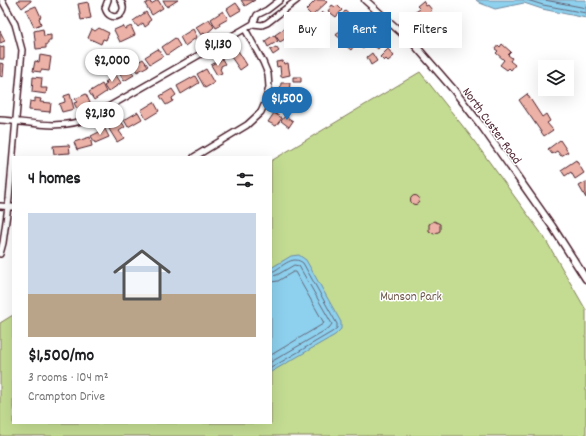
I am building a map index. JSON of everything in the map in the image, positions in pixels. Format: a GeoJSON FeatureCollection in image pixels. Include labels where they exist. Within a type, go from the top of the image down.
{"type":"FeatureCollection","features":[{"type":"Feature","properties":{"kind":"street"},"geometry":{"type":"LineString","coordinates":[[2,0],[15,24],[22,50],[14,156]]}},
{"type":"Feature","properties":{"kind":"street"},"geometry":{"type":"LineString","coordinates":[[108,0],[104,8],[107,14],[113,17],[119,16],[123,11],[123,1]]}},
{"type":"Feature","properties":{"kind":"street"},"geometry":{"type":"LineString","coordinates":[[253,24],[257,15],[267,10],[280,0]]}},
{"type":"Feature","properties":{"kind":"street"},"geometry":{"type":"LineString","coordinates":[[0,120],[16,120],[59,125],[80,122],[108,108],[253,24],[262,25],[267,23],[297,0]]}},
{"type":"Feature","properties":{"kind":"street","name":"North Custer Road"},"geometry":{"type":"LineString","coordinates":[[365,0],[414,44],[453,89],[483,128],[552,226],[586,278]]}},
{"type":"Feature","properties":{"kind":"street"},"geometry":{"type":"LineString","coordinates":[[196,156],[247,125],[261,112],[266,103],[268,74],[264,62],[246,28]]}},
{"type":"Feature","properties":{"kind":"street"},"geometry":{"type":"LineString","coordinates":[[0,254],[10,207],[12,178]]}},
{"type":"Feature","properties":{"kind":"street"},"geometry":{"type":"LineString","coordinates":[[0,206],[10,207]]}},
{"type":"Feature","properties":{"kind":"green space","name":"Munson Park"},"geometry":{"type":"Polygon","coordinates":[[[420,72],[469,134],[544,237],[586,310],[586,436],[0,436],[0,323],[12,316],[12,424],[272,424],[272,160],[420,72]]]}},
{"type":"Feature","properties":{"kind":"water"},"geometry":{"type":"Polygon","coordinates":[[[476,0],[586,0],[586,18],[542,9],[524,3],[495,9],[476,0]]]}},
{"type":"Feature","properties":{"kind":"water"},"geometry":{"type":"Polygon","coordinates":[[[299,255],[306,260],[341,322],[341,329],[335,335],[272,371],[272,267],[291,256],[299,255]]]}},
{"type":"Feature","properties":{"kind":"building"},"geometry":{"type":"Polygon","coordinates":[[[158,0],[163,8],[152,15],[145,4],[150,1],[151,4],[158,0]]]}},
{"type":"Feature","properties":{"kind":"building"},"geometry":{"type":"Polygon","coordinates":[[[163,0],[178,0],[167,7],[163,0]]]}},
{"type":"Feature","properties":{"kind":"building"},"geometry":{"type":"Polygon","coordinates":[[[241,0],[255,0],[245,6],[241,0]]]}},
{"type":"Feature","properties":{"kind":"building"},"geometry":{"type":"Polygon","coordinates":[[[316,0],[324,0],[327,2],[316,12],[308,12],[306,10],[316,0]]]}},
{"type":"Feature","properties":{"kind":"building"},"geometry":{"type":"Polygon","coordinates":[[[17,1],[31,1],[22,8],[17,1]]]}},
{"type":"Feature","properties":{"kind":"building"},"geometry":{"type":"Polygon","coordinates":[[[423,1],[426,6],[428,5],[432,10],[430,11],[431,12],[416,12],[420,9],[417,6],[423,1]]]}},
{"type":"Feature","properties":{"kind":"building"},"geometry":{"type":"Polygon","coordinates":[[[88,2],[91,18],[81,20],[78,4],[88,2]]]}},
{"type":"Feature","properties":{"kind":"building"},"geometry":{"type":"Polygon","coordinates":[[[236,3],[241,10],[231,16],[227,9],[236,3]]]}},
{"type":"Feature","properties":{"kind":"building"},"geometry":{"type":"Polygon","coordinates":[[[332,5],[335,7],[337,5],[342,10],[338,12],[336,17],[328,11],[332,5]]]}},
{"type":"Feature","properties":{"kind":"building"},"geometry":{"type":"Polygon","coordinates":[[[36,6],[41,17],[39,18],[41,24],[34,27],[26,10],[36,6]]]}},
{"type":"Feature","properties":{"kind":"building"},"geometry":{"type":"Polygon","coordinates":[[[223,11],[228,19],[219,24],[220,26],[216,28],[211,19],[223,11]]]}},
{"type":"Feature","properties":{"kind":"building"},"geometry":{"type":"Polygon","coordinates":[[[146,12],[151,20],[148,22],[149,24],[145,27],[143,23],[138,27],[133,21],[146,12]]]}},
{"type":"Feature","properties":{"kind":"building"},"geometry":{"type":"Polygon","coordinates":[[[209,19],[214,27],[205,35],[204,33],[201,35],[196,27],[209,19]]]}},
{"type":"Feature","properties":{"kind":"building"},"geometry":{"type":"Polygon","coordinates":[[[123,26],[125,29],[131,26],[135,35],[120,42],[114,30],[123,26]]]}},
{"type":"Feature","properties":{"kind":"building"},"geometry":{"type":"Polygon","coordinates":[[[99,28],[109,33],[106,40],[103,39],[101,44],[88,38],[92,29],[95,31],[99,28]]]}},
{"type":"Feature","properties":{"kind":"building"},"geometry":{"type":"Polygon","coordinates":[[[43,29],[44,36],[51,35],[51,41],[48,41],[46,48],[36,49],[34,31],[43,29]]]}},
{"type":"Feature","properties":{"kind":"building"},"geometry":{"type":"Polygon","coordinates":[[[193,29],[197,37],[185,46],[180,37],[193,29]]]}},
{"type":"Feature","properties":{"kind":"building"},"geometry":{"type":"Polygon","coordinates":[[[284,29],[284,40],[280,42],[275,35],[284,29]]]}},
{"type":"Feature","properties":{"kind":"building"},"geometry":{"type":"Polygon","coordinates":[[[0,31],[5,41],[0,43],[0,31]]]}},
{"type":"Feature","properties":{"kind":"building"},"geometry":{"type":"Polygon","coordinates":[[[274,35],[278,41],[268,47],[265,41],[274,35]]]}},
{"type":"Feature","properties":{"kind":"building"},"geometry":{"type":"Polygon","coordinates":[[[175,38],[180,46],[167,55],[162,47],[175,38]]]}},
{"type":"Feature","properties":{"kind":"building"},"geometry":{"type":"Polygon","coordinates":[[[502,44],[511,52],[508,55],[512,58],[510,61],[515,65],[511,70],[509,68],[507,70],[500,65],[504,60],[496,53],[498,51],[495,49],[498,45],[500,47],[502,44]]]}},
{"type":"Feature","properties":{"kind":"building"},"geometry":{"type":"Polygon","coordinates":[[[4,46],[4,59],[0,59],[0,47],[4,46]]]}},
{"type":"Feature","properties":{"kind":"building"},"geometry":{"type":"Polygon","coordinates":[[[276,47],[279,51],[273,55],[270,50],[276,47]]]}},
{"type":"Feature","properties":{"kind":"building"},"geometry":{"type":"Polygon","coordinates":[[[158,49],[163,56],[150,64],[145,57],[158,49]]]}},
{"type":"Feature","properties":{"kind":"building"},"geometry":{"type":"Polygon","coordinates":[[[237,49],[247,65],[240,70],[229,54],[237,49]]]}},
{"type":"Feature","properties":{"kind":"building"},"geometry":{"type":"Polygon","coordinates":[[[388,49],[394,56],[388,61],[386,59],[384,61],[380,57],[388,49]]]}},
{"type":"Feature","properties":{"kind":"building"},"geometry":{"type":"Polygon","coordinates":[[[372,53],[377,61],[371,65],[367,57],[372,53]]]}},
{"type":"Feature","properties":{"kind":"building"},"geometry":{"type":"Polygon","coordinates":[[[40,55],[51,57],[49,71],[33,71],[35,61],[39,62],[40,55]]]}},
{"type":"Feature","properties":{"kind":"building"},"geometry":{"type":"Polygon","coordinates":[[[143,59],[148,66],[137,72],[133,65],[143,59]]]}},
{"type":"Feature","properties":{"kind":"building"},"geometry":{"type":"Polygon","coordinates":[[[222,59],[225,64],[221,66],[220,69],[222,73],[217,75],[211,65],[222,59]]]}},
{"type":"Feature","properties":{"kind":"building"},"geometry":{"type":"Polygon","coordinates":[[[283,61],[284,64],[288,63],[290,75],[281,77],[280,66],[277,67],[276,62],[283,61]]]}},
{"type":"Feature","properties":{"kind":"building"},"geometry":{"type":"Polygon","coordinates":[[[0,63],[4,64],[3,77],[0,76],[0,63]]]}},
{"type":"Feature","properties":{"kind":"building"},"geometry":{"type":"Polygon","coordinates":[[[129,68],[134,75],[124,81],[120,74],[129,68]]]}},
{"type":"Feature","properties":{"kind":"building"},"geometry":{"type":"Polygon","coordinates":[[[206,69],[214,83],[205,88],[197,74],[206,69]]]}},
{"type":"Feature","properties":{"kind":"building"},"geometry":{"type":"Polygon","coordinates":[[[116,75],[121,83],[108,92],[104,86],[107,84],[105,82],[116,75]]]}},
{"type":"Feature","properties":{"kind":"building"},"geometry":{"type":"Polygon","coordinates":[[[195,76],[199,83],[181,94],[177,86],[195,76]]]}},
{"type":"Feature","properties":{"kind":"building"},"geometry":{"type":"Polygon","coordinates":[[[33,77],[42,78],[41,88],[47,88],[46,94],[32,92],[33,77]]]}},
{"type":"Feature","properties":{"kind":"building"},"geometry":{"type":"Polygon","coordinates":[[[293,77],[301,77],[301,82],[293,82],[293,77]]]}},
{"type":"Feature","properties":{"kind":"building"},"geometry":{"type":"Polygon","coordinates":[[[281,83],[290,83],[289,92],[280,92],[281,83]]]}},
{"type":"Feature","properties":{"kind":"building"},"geometry":{"type":"Polygon","coordinates":[[[102,84],[106,92],[94,100],[89,92],[102,84]]]}},
{"type":"Feature","properties":{"kind":"building"},"geometry":{"type":"Polygon","coordinates":[[[172,89],[176,95],[172,98],[173,101],[166,105],[160,96],[172,89]]]}},
{"type":"Feature","properties":{"kind":"building"},"geometry":{"type":"Polygon","coordinates":[[[70,94],[74,109],[62,112],[59,104],[65,102],[64,96],[70,94]]]}},
{"type":"Feature","properties":{"kind":"building"},"geometry":{"type":"Polygon","coordinates":[[[86,94],[90,103],[77,109],[74,103],[77,102],[75,99],[86,94]]]}},
{"type":"Feature","properties":{"kind":"building"},"geometry":{"type":"Polygon","coordinates":[[[527,94],[542,117],[546,114],[550,121],[547,123],[553,130],[544,136],[519,100],[527,94]]]}},
{"type":"Feature","properties":{"kind":"building"},"geometry":{"type":"Polygon","coordinates":[[[288,96],[295,98],[293,105],[290,104],[287,112],[278,110],[281,98],[287,99],[288,96]]]}},
{"type":"Feature","properties":{"kind":"building"},"geometry":{"type":"Polygon","coordinates":[[[35,98],[41,99],[40,102],[51,103],[50,112],[29,110],[30,101],[35,102],[35,98]]]}},
{"type":"Feature","properties":{"kind":"building"},"geometry":{"type":"Polygon","coordinates":[[[154,102],[159,111],[146,119],[141,110],[154,102]]]}},
{"type":"Feature","properties":{"kind":"building"},"geometry":{"type":"Polygon","coordinates":[[[138,112],[142,119],[128,127],[124,120],[138,112]]]}},
{"type":"Feature","properties":{"kind":"building"},"geometry":{"type":"Polygon","coordinates":[[[274,113],[282,118],[276,126],[268,122],[274,113]]]}},
{"type":"Feature","properties":{"kind":"building"},"geometry":{"type":"Polygon","coordinates":[[[285,116],[293,121],[289,127],[281,121],[285,116]]]}},
{"type":"Feature","properties":{"kind":"building"},"geometry":{"type":"Polygon","coordinates":[[[121,121],[125,127],[119,131],[124,138],[117,142],[109,129],[121,121]]]}},
{"type":"Feature","properties":{"kind":"building"},"geometry":{"type":"Polygon","coordinates":[[[105,129],[109,137],[95,143],[91,136],[105,129]]]}},
{"type":"Feature","properties":{"kind":"building"},"geometry":{"type":"Polygon","coordinates":[[[90,137],[92,146],[77,150],[74,142],[90,137]]]}},
{"type":"Feature","properties":{"kind":"building"},"geometry":{"type":"Polygon","coordinates":[[[560,140],[568,152],[561,156],[557,151],[552,154],[548,149],[560,140]]]}},
{"type":"Feature","properties":{"kind":"building"},"geometry":{"type":"Polygon","coordinates":[[[69,145],[70,153],[54,154],[53,146],[69,145]]]}},
{"type":"Feature","properties":{"kind":"building"},"geometry":{"type":"Polygon","coordinates":[[[576,160],[584,173],[575,179],[571,172],[565,176],[561,170],[576,160]]]}},
{"type":"Feature","properties":{"kind":"building"},"geometry":{"type":"Polygon","coordinates":[[[586,182],[586,198],[579,186],[586,182]]]}},
{"type":"Feature","properties":{"kind":"building"},"geometry":{"type":"Polygon","coordinates":[[[415,195],[420,200],[415,205],[410,200],[415,195]]]}},
{"type":"Feature","properties":{"kind":"building"},"geometry":{"type":"Polygon","coordinates":[[[434,221],[440,224],[440,231],[434,234],[429,231],[429,224],[434,221]]]}}]}
